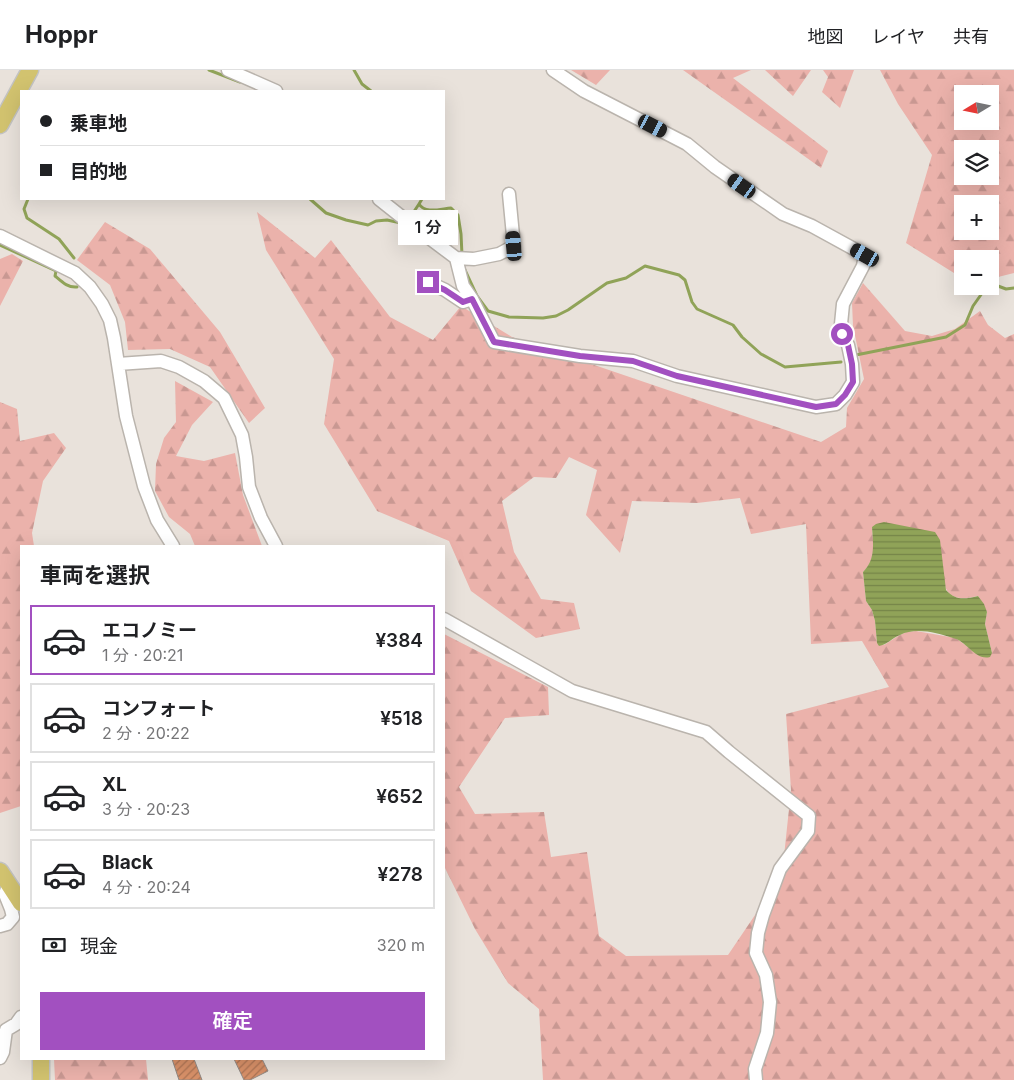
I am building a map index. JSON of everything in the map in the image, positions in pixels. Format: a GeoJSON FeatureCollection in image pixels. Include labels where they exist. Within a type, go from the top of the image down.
{"type":"FeatureCollection","features":[{"type":"Feature","properties":{"kind":"main road"},"geometry":{"type":"LineString","coordinates":[[0,125],[30,70]]}},
{"type":"Feature","properties":{"kind":"main road"},"geometry":{"type":"LineString","coordinates":[[4,878],[20,902]]}},
{"type":"Feature","properties":{"kind":"main road"},"geometry":{"type":"LineString","coordinates":[[41,1060],[41,1080]]}},
{"type":"Feature","properties":{"kind":"street"},"geometry":{"type":"LineString","coordinates":[[228,70],[274,90]]}},
{"type":"Feature","properties":{"kind":"street"},"geometry":{"type":"LineString","coordinates":[[461,258],[463,286],[472,299],[494,342],[580,356],[633,361],[677,376],[816,407],[836,404],[845,395],[853,382],[852,364],[848,345],[842,334],[841,324],[843,304],[863,266],[865,255],[812,226],[783,214],[715,167],[687,144],[584,91],[553,70]]}},
{"type":"Feature","properties":{"kind":"street"},"geometry":{"type":"LineString","coordinates":[[380,200],[405,220],[461,258],[474,259],[499,254],[514,246],[509,194]]}},
{"type":"Feature","properties":{"kind":"street"},"geometry":{"type":"LineString","coordinates":[[0,236],[75,273],[90,287],[102,304],[110,320],[126,416],[144,486],[156,520],[172,545]]}},
{"type":"Feature","properties":{"kind":"street"},"geometry":{"type":"LineString","coordinates":[[428,282],[463,302],[472,299]]}},
{"type":"Feature","properties":{"kind":"street"},"geometry":{"type":"LineString","coordinates":[[118,364],[161,361],[179,367],[204,380],[224,398],[242,435],[248,487],[261,518],[275,545]]}},
{"type":"Feature","properties":{"kind":"street"},"geometry":{"type":"LineString","coordinates":[[445,620],[572,691],[706,732],[728,752],[809,816],[808,831],[780,870],[758,933],[756,953],[766,975],[770,1002],[767,1033],[755,1069],[756,1080]]}},
{"type":"Feature","properties":{"kind":"street"},"geometry":{"type":"LineString","coordinates":[[0,926],[8,924],[13,917],[5,894],[4,878]]}},
{"type":"Feature","properties":{"kind":"street"},"geometry":{"type":"LineString","coordinates":[[0,1058],[6,1030],[16,1024],[20,1018]]}},
{"type":"Feature","properties":{"kind":"green space"},"geometry":{"type":"Polygon","coordinates":[[[571,70],[610,70],[596,85],[571,70]]]}},
{"type":"Feature","properties":{"kind":"green space"},"geometry":{"type":"Polygon","coordinates":[[[683,70],[751,70],[733,78],[828,151],[821,168],[683,70]]]}},
{"type":"Feature","properties":{"kind":"green space"},"geometry":{"type":"Polygon","coordinates":[[[765,70],[811,70],[793,96],[765,70]]]}},
{"type":"Feature","properties":{"kind":"green space"},"geometry":{"type":"Polygon","coordinates":[[[823,70],[854,70],[840,108],[822,92],[828,77],[823,70]]]}},
{"type":"Feature","properties":{"kind":"green space"},"geometry":{"type":"Polygon","coordinates":[[[880,70],[1014,70],[1014,273],[999,277],[999,250],[954,250],[954,273],[906,243],[932,155],[898,104],[880,70]]]}},
{"type":"Feature","properties":{"kind":"green space"},"geometry":{"type":"Polygon","coordinates":[[[257,212],[315,258],[331,240],[390,317],[433,340],[461,306],[512,337],[821,442],[846,427],[847,408],[864,379],[853,326],[852,303],[863,283],[905,331],[932,336],[955,329],[980,311],[988,325],[1005,338],[1014,334],[1014,1080],[543,1080],[539,1009],[508,983],[475,929],[445,868],[445,635],[548,687],[549,715],[505,718],[459,787],[475,814],[544,812],[551,857],[587,852],[599,936],[626,956],[728,955],[782,875],[791,790],[786,714],[889,687],[862,641],[811,644],[806,524],[751,534],[740,498],[697,503],[632,501],[620,553],[586,515],[597,470],[569,457],[556,478],[534,477],[502,501],[514,552],[541,599],[574,603],[580,629],[536,638],[471,591],[449,541],[377,511],[324,424],[334,359],[266,250],[257,212]],[[872,527],[872,556],[863,572],[866,601],[872,610],[875,621],[877,643],[884,645],[906,632],[916,631],[956,638],[978,655],[992,653],[985,624],[987,612],[978,596],[958,598],[947,590],[945,585],[872,527]]]}},
{"type":"Feature","properties":{"kind":"green space"},"geometry":{"type":"Polygon","coordinates":[[[105,222],[150,249],[220,332],[265,408],[249,423],[210,367],[170,349],[128,350],[125,322],[110,285],[77,260],[105,222]]]}},
{"type":"Feature","properties":{"kind":"green space"},"geometry":{"type":"Polygon","coordinates":[[[12,254],[23,261],[0,306],[0,259],[12,254]]]}},
{"type":"Feature","properties":{"kind":"green space"},"geometry":{"type":"Polygon","coordinates":[[[175,381],[213,402],[192,425],[176,456],[204,461],[235,453],[243,495],[262,545],[195,545],[190,534],[169,517],[155,491],[156,464],[164,438],[176,422],[175,381]]]}},
{"type":"Feature","properties":{"kind":"green space"},"geometry":{"type":"Polygon","coordinates":[[[0,402],[17,409],[20,441],[54,433],[66,448],[43,481],[32,533],[34,545],[20,545],[20,806],[0,813],[0,402]]]}},
{"type":"Feature","properties":{"kind":"green space"},"geometry":{"type":"Polygon","coordinates":[[[54,1060],[146,1060],[148,1080],[55,1080],[54,1060]]]}},
{"type":"Feature","properties":{"kind":"shaded area"},"geometry":{"type":"Polygon","coordinates":[[[884,522],[935,532],[940,540],[946,590],[957,598],[978,596],[984,604],[987,612],[985,624],[992,653],[990,657],[975,654],[958,640],[940,634],[920,631],[897,636],[879,646],[872,610],[866,601],[863,572],[872,557],[872,527],[884,522]]]}},
{"type":"Feature","properties":{"kind":"building"},"geometry":{"type":"Polygon","coordinates":[[[172,1060],[194,1060],[202,1080],[179,1080],[172,1060]]]}},
{"type":"Feature","properties":{"kind":"building"},"geometry":{"type":"Polygon","coordinates":[[[234,1060],[262,1060],[268,1071],[250,1080],[244,1080],[234,1060]]]}},
{"type":"Feature","properties":{"kind":"waterway"},"geometry":{"type":"LineString","coordinates":[[209,70],[240,82]]}},
{"type":"Feature","properties":{"kind":"waterway"},"geometry":{"type":"LineString","coordinates":[[354,70],[362,84],[370,90]]}},
{"type":"Feature","properties":{"kind":"waterway"},"geometry":{"type":"LineString","coordinates":[[28,200],[24,209],[27,218],[59,239],[74,258]]}},
{"type":"Feature","properties":{"kind":"waterway"},"geometry":{"type":"LineString","coordinates":[[311,200],[326,213],[346,220],[368,225],[376,221],[387,220],[402,222]]}},
{"type":"Feature","properties":{"kind":"waterway"},"geometry":{"type":"LineString","coordinates":[[419,204],[421,200]]}},
{"type":"Feature","properties":{"kind":"waterway"},"geometry":{"type":"LineString","coordinates":[[408,218],[419,204],[429,210],[451,208],[458,215],[462,255]]}},
{"type":"Feature","properties":{"kind":"waterway"},"geometry":{"type":"LineString","coordinates":[[0,245],[56,271],[55,276],[68,286],[77,287]]}},
{"type":"Feature","properties":{"kind":"waterway"},"geometry":{"type":"LineString","coordinates":[[464,268],[477,296],[488,311],[509,317],[543,318],[556,316],[568,310],[607,283],[626,278],[645,266],[679,275],[685,280],[692,302],[697,309],[733,325],[742,337],[761,354],[785,367],[841,362]]}},
{"type":"Feature","properties":{"kind":"waterway"},"geometry":{"type":"LineString","coordinates":[[856,355],[946,337],[965,325],[973,306],[985,289],[998,286],[1006,289],[1014,288]]}},
{"type":"Feature","properties":{"kind":"route"},"geometry":{"type":"LineString","coordinates":[[428,282],[463,302],[472,299],[494,342],[580,356],[633,361],[677,376],[816,407],[836,404],[845,395],[853,382],[848,345],[842,334]]}}]}
